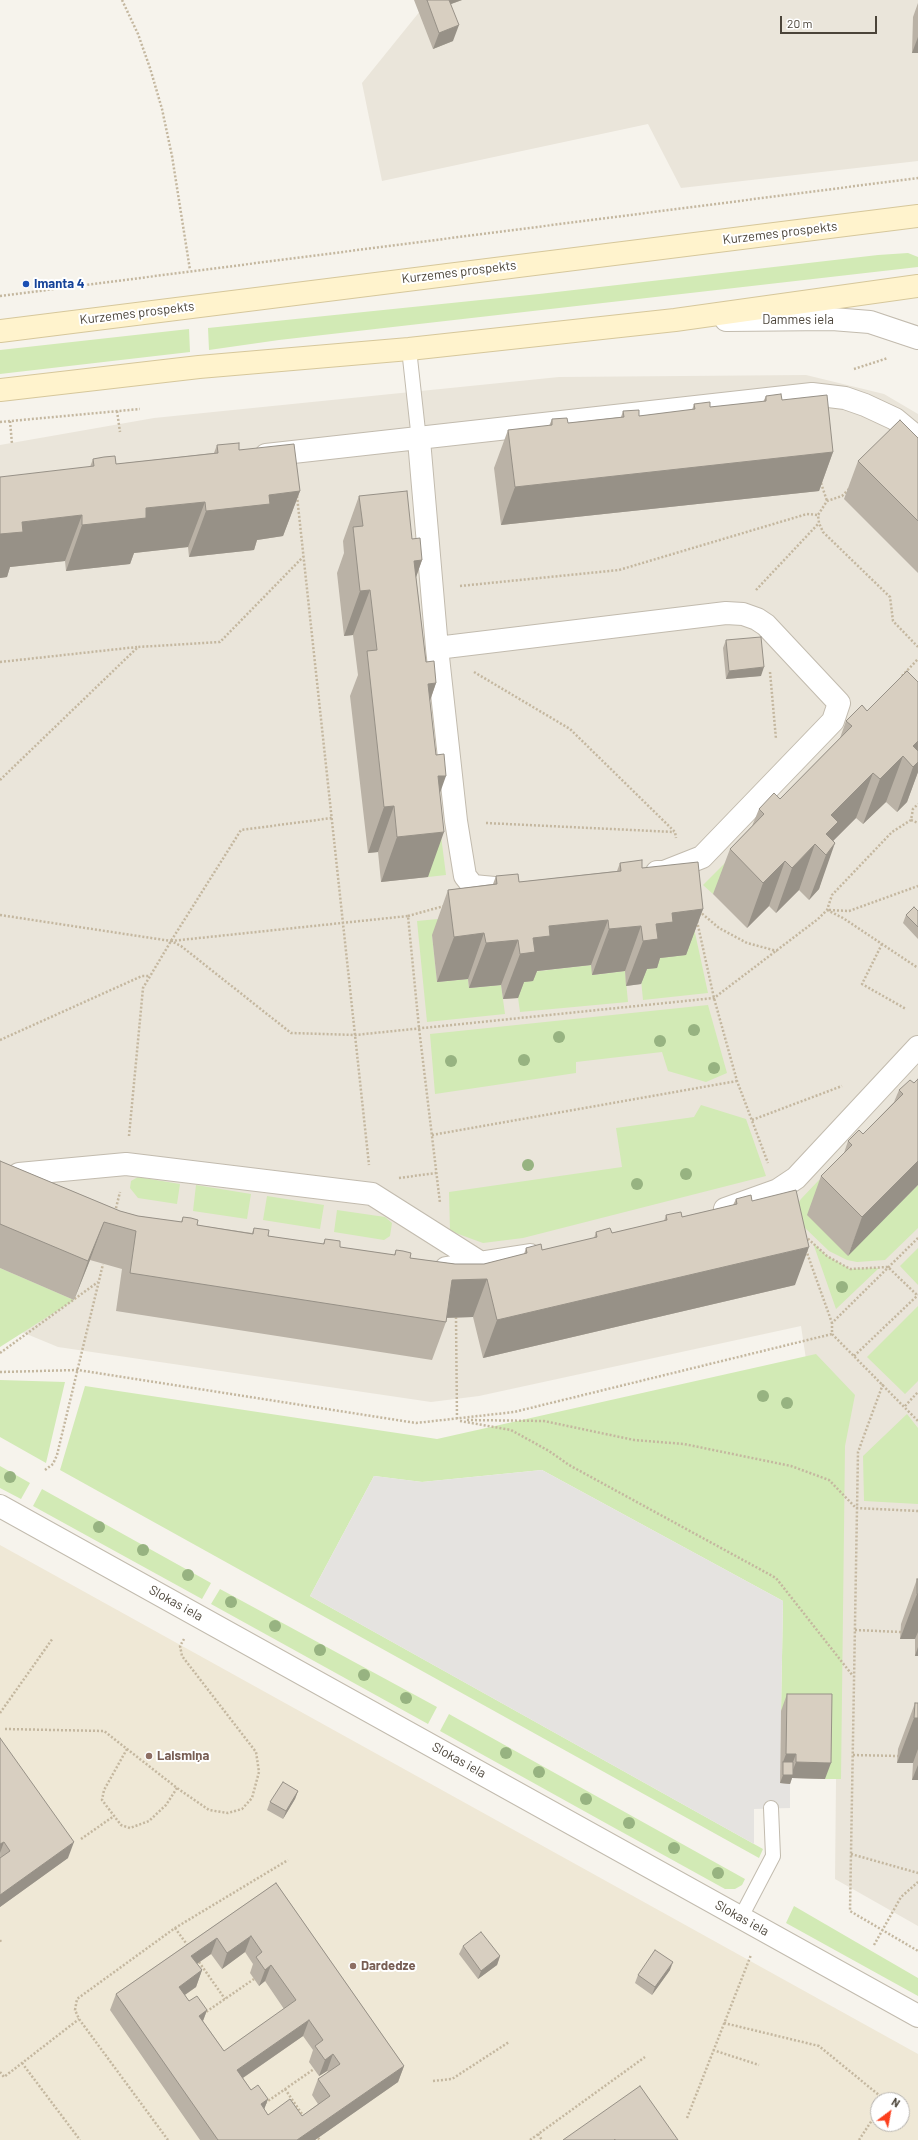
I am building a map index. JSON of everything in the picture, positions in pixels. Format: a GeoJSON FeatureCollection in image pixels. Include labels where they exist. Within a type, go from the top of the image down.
{"type":"FeatureCollection","features":[{"type":"Feature","properties":{"kind":"main road","name":"Kurzemes prospekts"},"geometry":{"type":"LineString","coordinates":[[0,331],[918,216]]}},
{"type":"Feature","properties":{"kind":"main road"},"geometry":{"type":"LineString","coordinates":[[0,390],[199,367],[409,349],[675,320],[918,286]]}},
{"type":"Feature","properties":{"kind":"street","name":"Dammes iela"},"geometry":{"type":"LineString","coordinates":[[675,320],[832,320],[870,322],[918,338]]}},
{"type":"Feature","properties":{"kind":"street"},"geometry":{"type":"LineString","coordinates":[[245,457],[419,440],[812,394],[844,398],[865,404],[895,419],[918,438]]}},
{"type":"Feature","properties":{"kind":"street"},"geometry":{"type":"LineString","coordinates":[[419,440],[437,648],[456,821],[465,876],[473,886],[510,889],[525,888]]}},
{"type":"Feature","properties":{"kind":"street"},"geometry":{"type":"LineString","coordinates":[[437,648],[726,613],[743,614],[757,618],[766,625],[839,703],[833,721],[702,857],[664,872],[641,874]]}},
{"type":"Feature","properties":{"kind":"street"},"geometry":{"type":"LineString","coordinates":[[708,1214],[739,1206],[778,1190],[796,1178],[918,1047]]}},
{"type":"Feature","properties":{"kind":"street"},"geometry":{"type":"LineString","coordinates":[[10,1170],[126,1164],[371,1188],[481,1263]]}},
{"type":"Feature","properties":{"kind":"street"},"geometry":{"type":"LineString","coordinates":[[10,1170],[64,1191]]}},
{"type":"Feature","properties":{"kind":"street"},"geometry":{"type":"LineString","coordinates":[[424,1265],[448,1269],[547,1252]]}},
{"type":"Feature","properties":{"kind":"street","name":"Slokas iela"},"geometry":{"type":"LineString","coordinates":[[0,1506],[918,2016]]}},
{"type":"Feature","properties":{"kind":"lane"},"geometry":{"type":"LineString","coordinates":[[409,349],[419,440]]}},
{"type":"Feature","properties":{"kind":"lane"},"geometry":{"type":"LineString","coordinates":[[741,1917],[773,1856],[771,1808]]}},
{"type":"Feature","properties":{"kind":"path"},"geometry":{"type":"LineString","coordinates":[[122,0],[138,34],[162,109],[172,156],[190,270]]}},
{"type":"Feature","properties":{"kind":"path"},"geometry":{"type":"LineString","coordinates":[[0,296],[190,270],[918,178]]}},
{"type":"Feature","properties":{"kind":"path"},"geometry":{"type":"LineString","coordinates":[[0,422],[140,409]]}},
{"type":"Feature","properties":{"kind":"path"},"geometry":{"type":"LineString","coordinates":[[117,411],[120,432]]}},
{"type":"Feature","properties":{"kind":"path"},"geometry":{"type":"LineString","coordinates":[[10,421],[12,444]]}},
{"type":"Feature","properties":{"kind":"path"},"geometry":{"type":"LineString","coordinates":[[292,452],[371,1188],[436,1173]]}},
{"type":"Feature","properties":{"kind":"path"},"geometry":{"type":"LineString","coordinates":[[820,478],[827,501]]}},
{"type":"Feature","properties":{"kind":"path"},"geometry":{"type":"LineString","coordinates":[[853,485],[842,496],[827,501],[818,515],[819,523],[823,532],[890,597],[893,622],[918,647]]}},
{"type":"Feature","properties":{"kind":"path"},"geometry":{"type":"LineString","coordinates":[[432,589],[619,570],[807,514],[818,515]]}},
{"type":"Feature","properties":{"kind":"path"},"geometry":{"type":"LineString","coordinates":[[743,614],[756,589],[819,523]]}},
{"type":"Feature","properties":{"kind":"path"},"geometry":{"type":"LineString","coordinates":[[0,662],[138,647],[220,642],[304,556]]}},
{"type":"Feature","properties":{"kind":"path"},"geometry":{"type":"LineString","coordinates":[[766,625],[777,743],[783,773]]}},
{"type":"Feature","properties":{"kind":"path"},"geometry":{"type":"LineString","coordinates":[[0,780],[138,647]]}},
{"type":"Feature","properties":{"kind":"path"},"geometry":{"type":"LineString","coordinates":[[897,682],[918,659]]}},
{"type":"Feature","properties":{"kind":"path"},"geometry":{"type":"LineString","coordinates":[[472,672],[570,729],[675,832],[684,864]]}},
{"type":"Feature","properties":{"kind":"path"},"geometry":{"type":"LineString","coordinates":[[171,941],[181,946],[291,1033],[355,1035],[714,998],[777,951],[827,910],[832,895],[892,832],[910,820],[913,809],[918,804]]}},
{"type":"Feature","properties":{"kind":"path"},"geometry":{"type":"LineString","coordinates":[[126,1164],[143,988],[150,976],[241,830],[332,818]]}},
{"type":"Feature","properties":{"kind":"path"},"geometry":{"type":"LineString","coordinates":[[910,820],[918,823]]}},
{"type":"Feature","properties":{"kind":"path"},"geometry":{"type":"LineString","coordinates":[[456,821],[675,832]]}},
{"type":"Feature","properties":{"kind":"path"},"geometry":{"type":"LineString","coordinates":[[0,915],[171,941],[408,916],[443,906],[473,886]]}},
{"type":"Feature","properties":{"kind":"path"},"geometry":{"type":"LineString","coordinates":[[827,910],[849,910],[918,886]]}},
{"type":"Feature","properties":{"kind":"path"},"geometry":{"type":"LineString","coordinates":[[777,951],[747,943],[719,928],[694,906],[714,998],[737,1081],[778,1190]]}},
{"type":"Feature","properties":{"kind":"path"},"geometry":{"type":"LineString","coordinates":[[827,910],[843,918],[918,968]]}},
{"type":"Feature","properties":{"kind":"path"},"geometry":{"type":"LineString","coordinates":[[408,916],[419,1028],[444,1239]]}},
{"type":"Feature","properties":{"kind":"path"},"geometry":{"type":"LineString","coordinates":[[882,944],[862,984],[906,1009]]}},
{"type":"Feature","properties":{"kind":"path"},"geometry":{"type":"LineString","coordinates":[[0,1040],[142,976],[150,976]]}},
{"type":"Feature","properties":{"kind":"path"},"geometry":{"type":"LineString","coordinates":[[432,1135],[737,1081]]}},
{"type":"Feature","properties":{"kind":"path"},"geometry":{"type":"LineString","coordinates":[[752,1120],[846,1084]]}},
{"type":"Feature","properties":{"kind":"path"},"geometry":{"type":"LineString","coordinates":[[114,1218],[115,1212]]}},
{"type":"Feature","properties":{"kind":"path"},"geometry":{"type":"LineString","coordinates":[[802,1239],[800,1232],[827,1256],[850,1269],[888,1268],[918,1295],[854,1356]]}},
{"type":"Feature","properties":{"kind":"path"},"geometry":{"type":"LineString","coordinates":[[832,1323],[918,1238]]}},
{"type":"Feature","properties":{"kind":"path"},"geometry":{"type":"LineString","coordinates":[[805,1246],[832,1323],[832,1334],[905,1406],[918,1421]]}},
{"type":"Feature","properties":{"kind":"path"},"geometry":{"type":"LineString","coordinates":[[45,1470],[52,1464],[57,1455],[103,1264]]}},
{"type":"Feature","properties":{"kind":"path"},"geometry":{"type":"LineString","coordinates":[[0,1353],[99,1282]]}},
{"type":"Feature","properties":{"kind":"path"},"geometry":{"type":"LineString","coordinates":[[456,1317],[457,1420]]}},
{"type":"Feature","properties":{"kind":"path"},"geometry":{"type":"LineString","coordinates":[[0,1372],[78,1370],[416,1423],[457,1420],[514,1412],[832,1334]]}},
{"type":"Feature","properties":{"kind":"path"},"geometry":{"type":"LineString","coordinates":[[883,1384],[858,1452],[850,1911],[918,1950]]}},
{"type":"Feature","properties":{"kind":"path"},"geometry":{"type":"LineString","coordinates":[[905,1406],[918,1392]]}},
{"type":"Feature","properties":{"kind":"path"},"geometry":{"type":"LineString","coordinates":[[457,1420],[544,1422],[634,1440],[684,1444],[791,1466],[828,1480],[856,1508],[918,1511]]}},
{"type":"Feature","properties":{"kind":"path"},"geometry":{"type":"LineString","coordinates":[[457,1420],[511,1430],[549,1451],[569,1465],[776,1578],[854,1677]]}},
{"type":"Feature","properties":{"kind":"path"},"geometry":{"type":"LineString","coordinates":[[855,1630],[901,1632]]}},
{"type":"Feature","properties":{"kind":"path"},"geometry":{"type":"LineString","coordinates":[[0,1713],[53,1638]]}},
{"type":"Feature","properties":{"kind":"path"},"geometry":{"type":"LineString","coordinates":[[5,1729],[104,1731],[209,1810],[228,1813],[242,1809],[252,1798],[259,1772],[256,1752],[182,1656],[180,1646]]}},
{"type":"Feature","properties":{"kind":"path"},"geometry":{"type":"LineString","coordinates":[[127,1749],[104,1790],[102,1800],[121,1825],[130,1828],[149,1820],[166,1805],[178,1788]]}},
{"type":"Feature","properties":{"kind":"path"},"geometry":{"type":"LineString","coordinates":[[853,1754],[898,1756]]}},
{"type":"Feature","properties":{"kind":"path"},"geometry":{"type":"LineString","coordinates":[[81,1839],[114,1816]]}},
{"type":"Feature","properties":{"kind":"path"},"geometry":{"type":"LineString","coordinates":[[851,1854],[918,1873]]}},
{"type":"Feature","properties":{"kind":"path"},"geometry":{"type":"LineString","coordinates":[[168,2140],[79,2019],[75,2010],[77,1999],[175,1928],[288,1860]]}},
{"type":"Feature","properties":{"kind":"path"},"geometry":{"type":"LineString","coordinates":[[874,1944],[901,1897],[918,1882]]}},
{"type":"Feature","properties":{"kind":"path"},"geometry":{"type":"LineString","coordinates":[[175,1928],[193,1953]]}},
{"type":"Feature","properties":{"kind":"path"},"geometry":{"type":"LineString","coordinates":[[687,2118],[748,1961]]}},
{"type":"Feature","properties":{"kind":"path"},"geometry":{"type":"LineString","coordinates":[[199,1962],[225,1999]]}},
{"type":"Feature","properties":{"kind":"path"},"geometry":{"type":"LineString","coordinates":[[202,2015],[254,1979]]}},
{"type":"Feature","properties":{"kind":"path"},"geometry":{"type":"LineString","coordinates":[[0,2072],[4,2077],[79,2019]]}},
{"type":"Feature","properties":{"kind":"path"},"geometry":{"type":"LineString","coordinates":[[724,2023],[819,2046],[875,2092]]}},
{"type":"Feature","properties":{"kind":"path"},"geometry":{"type":"LineString","coordinates":[[433,2081],[452,2079],[509,2042]]}},
{"type":"Feature","properties":{"kind":"path"},"geometry":{"type":"LineString","coordinates":[[713,2050],[759,2064]]}},
{"type":"Feature","properties":{"kind":"path"},"geometry":{"type":"LineString","coordinates":[[530,2140],[645,2057]]}},
{"type":"Feature","properties":{"kind":"path"},"geometry":{"type":"LineString","coordinates":[[22,2063],[80,2140]]}},
{"type":"Feature","properties":{"kind":"path"},"geometry":{"type":"LineString","coordinates":[[263,2105],[314,2069]]}},
{"type":"Feature","properties":{"kind":"path"},"geometry":{"type":"LineString","coordinates":[[285,2090],[308,2123]]}},
{"type":"Feature","properties":{"kind":"path"},"geometry":{"type":"LineString","coordinates":[[859,2140],[870,2123]]}},
{"type":"Feature","properties":{"kind":"path"},"geometry":{"type":"LineString","coordinates":[[538,2134],[542,2140]]}},
{"type":"Feature","properties":{"kind":"shaded area"},"geometry":{"type":"Polygon","coordinates":[[[429,0],[918,0],[918,161],[681,188],[648,124],[382,181],[362,83],[429,0]]]}},
{"type":"Feature","properties":{"kind":"shaded area"},"geometry":{"type":"Polygon","coordinates":[[[806,375],[884,394],[918,414],[918,1926],[835,1879],[840,1391],[807,1366],[801,1326],[479,1396],[431,1402],[58,1347],[0,1323],[0,445],[154,418],[559,377],[806,375]]]}},
{"type":"Feature","properties":{"kind":"shaded area"},"geometry":{"type":"Polygon","coordinates":[[[542,1470],[783,1601],[780,1770],[790,1770],[790,1808],[754,1809],[754,1844],[310,1596],[374,1476],[422,1482],[542,1470]]]}},
{"type":"Feature","properties":{"kind":"shaded area"},"geometry":{"type":"Polygon","coordinates":[[[0,1545],[918,2054],[918,2140],[0,2140],[0,1545]]]}},
{"type":"Feature","properties":{"kind":"green space"},"geometry":{"type":"Polygon","coordinates":[[[908,253],[918,257],[918,267],[279,340],[209,350],[208,328],[539,294],[878,255],[908,253]]]}},
{"type":"Feature","properties":{"kind":"green space"},"geometry":{"type":"Polygon","coordinates":[[[189,329],[190,352],[0,374],[0,350],[189,329]]]}},
{"type":"Feature","properties":{"kind":"green space"},"geometry":{"type":"Polygon","coordinates":[[[439,820],[446,875],[428,877],[439,820]]]}},
{"type":"Feature","properties":{"kind":"green space"},"geometry":{"type":"Polygon","coordinates":[[[738,850],[713,894],[703,885],[738,850]]]}},
{"type":"Feature","properties":{"kind":"green space"},"geometry":{"type":"Polygon","coordinates":[[[686,891],[708,993],[643,1000],[640,969],[686,891]]]}},
{"type":"Feature","properties":{"kind":"green space"},"geometry":{"type":"Polygon","coordinates":[[[479,915],[432,935],[437,982],[468,979],[469,988],[501,985],[505,1014],[427,1022],[417,921],[479,915]]]}},
{"type":"Feature","properties":{"kind":"green space"},"geometry":{"type":"Polygon","coordinates":[[[591,965],[593,975],[625,971],[628,1002],[520,1012],[516,983],[532,972],[591,965]]]}},
{"type":"Feature","properties":{"kind":"green space"},"geometry":{"type":"Polygon","coordinates":[[[708,1005],[727,1073],[706,1082],[668,1071],[662,1052],[576,1062],[576,1073],[435,1094],[430,1034],[708,1005]]]}},
{"type":"Feature","properties":{"kind":"green space"},"geometry":{"type":"Polygon","coordinates":[[[701,1105],[746,1119],[766,1176],[523,1238],[483,1243],[450,1231],[449,1192],[622,1167],[616,1128],[694,1117],[701,1105]]]}},
{"type":"Feature","properties":{"kind":"green space"},"geometry":{"type":"Polygon","coordinates":[[[138,1177],[180,1184],[177,1204],[138,1198],[130,1188],[131,1181],[138,1177]]]}},
{"type":"Feature","properties":{"kind":"green space"},"geometry":{"type":"Polygon","coordinates":[[[827,1179],[848,1255],[918,1185],[918,1228],[885,1260],[857,1262],[847,1260],[829,1251],[803,1226],[797,1205],[819,1180],[827,1179]]]}},
{"type":"Feature","properties":{"kind":"green space"},"geometry":{"type":"Polygon","coordinates":[[[196,1185],[251,1194],[247,1219],[193,1211],[196,1185]]]}},
{"type":"Feature","properties":{"kind":"green space"},"geometry":{"type":"Polygon","coordinates":[[[267,1196],[324,1205],[320,1229],[263,1220],[267,1196]]]}},
{"type":"Feature","properties":{"kind":"green space"},"geometry":{"type":"Polygon","coordinates":[[[337,1210],[385,1217],[392,1223],[390,1236],[384,1240],[334,1232],[337,1210]]]}},
{"type":"Feature","properties":{"kind":"green space"},"geometry":{"type":"Polygon","coordinates":[[[813,1243],[827,1256],[850,1269],[879,1268],[836,1309],[813,1243]]]}},
{"type":"Feature","properties":{"kind":"green space"},"geometry":{"type":"Polygon","coordinates":[[[918,1248],[918,1285],[900,1266],[918,1248]]]}},
{"type":"Feature","properties":{"kind":"green space"},"geometry":{"type":"Polygon","coordinates":[[[0,1268],[74,1300],[0,1347],[0,1268]]]}},
{"type":"Feature","properties":{"kind":"green space"},"geometry":{"type":"Polygon","coordinates":[[[918,1306],[918,1381],[905,1394],[867,1357],[918,1306]]]}},
{"type":"Feature","properties":{"kind":"green space"},"geometry":{"type":"Polygon","coordinates":[[[816,1354],[855,1395],[845,1446],[841,1779],[825,1779],[826,1710],[781,1711],[783,1601],[542,1470],[422,1482],[374,1476],[310,1596],[763,1849],[759,1858],[60,1470],[85,1386],[437,1439],[816,1354]]]}},
{"type":"Feature","properties":{"kind":"green space"},"geometry":{"type":"Polygon","coordinates":[[[0,1380],[65,1382],[46,1463],[0,1437],[0,1380]]]}},
{"type":"Feature","properties":{"kind":"green space"},"geometry":{"type":"Polygon","coordinates":[[[907,1414],[918,1428],[918,1504],[864,1501],[863,1456],[907,1414]]]}},
{"type":"Feature","properties":{"kind":"green space"},"geometry":{"type":"Polygon","coordinates":[[[0,1466],[30,1483],[21,1499],[0,1488],[0,1466]]]}},
{"type":"Feature","properties":{"kind":"green space"},"geometry":{"type":"Polygon","coordinates":[[[42,1489],[211,1583],[202,1599],[33,1506],[42,1489]]]}},
{"type":"Feature","properties":{"kind":"green space"},"geometry":{"type":"Polygon","coordinates":[[[220,1589],[437,1707],[428,1724],[211,1604],[220,1589]]]}},
{"type":"Feature","properties":{"kind":"green space"},"geometry":{"type":"Polygon","coordinates":[[[449,1714],[745,1879],[742,1885],[735,1889],[725,1889],[440,1731],[449,1714]]]}},
{"type":"Feature","properties":{"kind":"green space"},"geometry":{"type":"Polygon","coordinates":[[[794,1906],[918,1978],[918,1996],[786,1923],[794,1906]]]}},
{"type":"Feature","properties":{"kind":"building"},"geometry":{"type":"Polygon","coordinates":[[[427,0],[449,0],[459,25],[439,33],[427,0]]]}},
{"type":"Feature","properties":{"kind":"building"},"geometry":{"type":"Polygon","coordinates":[[[781,394],[782,400],[827,395],[833,452],[515,487],[508,430],[552,425],[552,419],[567,418],[568,423],[624,417],[623,411],[639,410],[639,416],[695,409],[694,404],[710,402],[710,407],[766,401],[766,396],[781,394]]]}},
{"type":"Feature","properties":{"kind":"building"},"geometry":{"type":"Polygon","coordinates":[[[900,420],[918,438],[918,521],[858,461],[900,420]]]}},
{"type":"Feature","properties":{"kind":"building"},"geometry":{"type":"Polygon","coordinates":[[[239,443],[239,450],[294,444],[300,491],[269,495],[270,504],[206,511],[205,502],[146,508],[146,518],[82,525],[82,515],[22,522],[23,532],[0,534],[0,477],[94,466],[93,459],[104,457],[115,456],[116,464],[218,453],[217,445],[239,443]]]}},
{"type":"Feature","properties":{"kind":"building"},"geometry":{"type":"Polygon","coordinates":[[[407,491],[412,539],[420,538],[422,560],[414,561],[426,662],[434,661],[436,683],[428,684],[436,755],[444,754],[446,776],[438,776],[444,832],[397,837],[394,806],[384,807],[367,651],[377,650],[370,590],[360,591],[353,527],[363,526],[359,496],[407,491]]]}},
{"type":"Feature","properties":{"kind":"building"},"geometry":{"type":"Polygon","coordinates":[[[761,637],[764,667],[729,671],[726,640],[761,637]]]}},
{"type":"Feature","properties":{"kind":"building"},"geometry":{"type":"Polygon","coordinates":[[[907,671],[918,682],[918,741],[913,746],[918,751],[918,762],[913,767],[903,756],[880,779],[873,773],[831,815],[838,822],[826,834],[835,843],[826,855],[815,844],[792,868],[785,861],[763,883],[730,849],[764,814],[759,809],[774,793],[780,799],[852,726],[846,721],[862,705],[867,711],[907,671]]]}},
{"type":"Feature","properties":{"kind":"building"},"geometry":{"type":"Polygon","coordinates":[[[642,860],[642,868],[698,862],[703,909],[672,913],[673,922],[656,924],[658,939],[643,941],[641,926],[609,929],[608,920],[549,926],[550,936],[533,938],[535,952],[520,954],[518,940],[486,943],[484,933],[454,937],[448,890],[497,884],[496,876],[518,874],[519,882],[621,871],[620,863],[642,860]]]}},
{"type":"Feature","properties":{"kind":"building"},"geometry":{"type":"Polygon","coordinates":[[[914,907],[918,911],[918,927],[906,915],[914,907]]]}},
{"type":"Feature","properties":{"kind":"building"},"geometry":{"type":"Polygon","coordinates":[[[918,1079],[918,1161],[862,1217],[821,1176],[852,1145],[848,1141],[859,1130],[863,1134],[903,1094],[899,1090],[910,1080],[914,1083],[918,1079]]]}},
{"type":"Feature","properties":{"kind":"building"},"geometry":{"type":"Polygon","coordinates":[[[0,1161],[120,1211],[138,1216],[182,1222],[183,1217],[191,1218],[198,1220],[197,1225],[253,1234],[254,1228],[269,1230],[268,1236],[324,1244],[325,1239],[340,1241],[340,1247],[395,1255],[396,1250],[403,1251],[411,1253],[410,1258],[455,1264],[484,1264],[527,1253],[526,1248],[541,1244],[542,1250],[597,1237],[596,1232],[610,1228],[612,1233],[667,1220],[666,1215],[681,1212],[682,1217],[737,1204],[736,1199],[751,1195],[752,1201],[796,1190],[809,1247],[497,1320],[487,1279],[452,1280],[446,1322],[130,1273],[136,1231],[104,1222],[88,1261],[0,1224],[0,1161]]]}},
{"type":"Feature","properties":{"kind":"building"},"geometry":{"type":"Polygon","coordinates":[[[918,1579],[918,1594],[917,1594],[918,1579]]]}},
{"type":"Feature","properties":{"kind":"building"},"geometry":{"type":"Polygon","coordinates":[[[787,1694],[832,1694],[831,1763],[796,1762],[796,1754],[786,1754],[787,1694]]]}},
{"type":"Feature","properties":{"kind":"building"},"geometry":{"type":"Polygon","coordinates":[[[915,1703],[918,1703],[918,1718],[914,1718],[915,1703]]]}},
{"type":"Feature","properties":{"kind":"building"},"geometry":{"type":"Polygon","coordinates":[[[0,1738],[74,1842],[0,1895],[0,1858],[10,1851],[4,1842],[0,1844],[0,1738]]]}},
{"type":"Feature","properties":{"kind":"building"},"geometry":{"type":"Polygon","coordinates":[[[783,1762],[793,1762],[793,1775],[783,1775],[783,1762]]]}},
{"type":"Feature","properties":{"kind":"building"},"geometry":{"type":"Polygon","coordinates":[[[283,1782],[298,1791],[286,1811],[270,1802],[283,1782]]]}},
{"type":"Feature","properties":{"kind":"building"},"geometry":{"type":"Polygon","coordinates":[[[276,1883],[404,2066],[297,2140],[218,2140],[116,1994],[276,1883]],[[251,1936],[227,1953],[217,1938],[191,1956],[202,1970],[179,1987],[189,2001],[197,1996],[207,2010],[199,2016],[224,2051],[296,2000],[271,1965],[265,1970],[256,1957],[262,1952],[251,1936]],[[309,2020],[237,2070],[251,2090],[258,2085],[268,2099],[261,2104],[268,2115],[290,2099],[302,2116],[330,2096],[318,2079],[340,2064],[333,2054],[325,2060],[315,2046],[323,2040],[309,2020]]]}},
{"type":"Feature","properties":{"kind":"building"},"geometry":{"type":"Polygon","coordinates":[[[481,1932],[500,1956],[481,1971],[463,1946],[481,1932]]]}},
{"type":"Feature","properties":{"kind":"building"},"geometry":{"type":"Polygon","coordinates":[[[655,1950],[673,1962],[655,1987],[638,1975],[655,1950]]]}},
{"type":"Feature","properties":{"kind":"building"},"geometry":{"type":"Polygon","coordinates":[[[640,2086],[678,2140],[563,2140],[640,2086]]]}},
{"type":"Feature","properties":{"kind":"place","name":"Imanta 4"},"geometry":{"type":"Point","coordinates":[26,284]}},
{"type":"Feature","properties":{"kind":"place","name":"Laismiņa"},"geometry":{"type":"Point","coordinates":[149,1756]}},
{"type":"Feature","properties":{"kind":"place","name":"Dardedze"},"geometry":{"type":"Point","coordinates":[353,1966]}}]}
